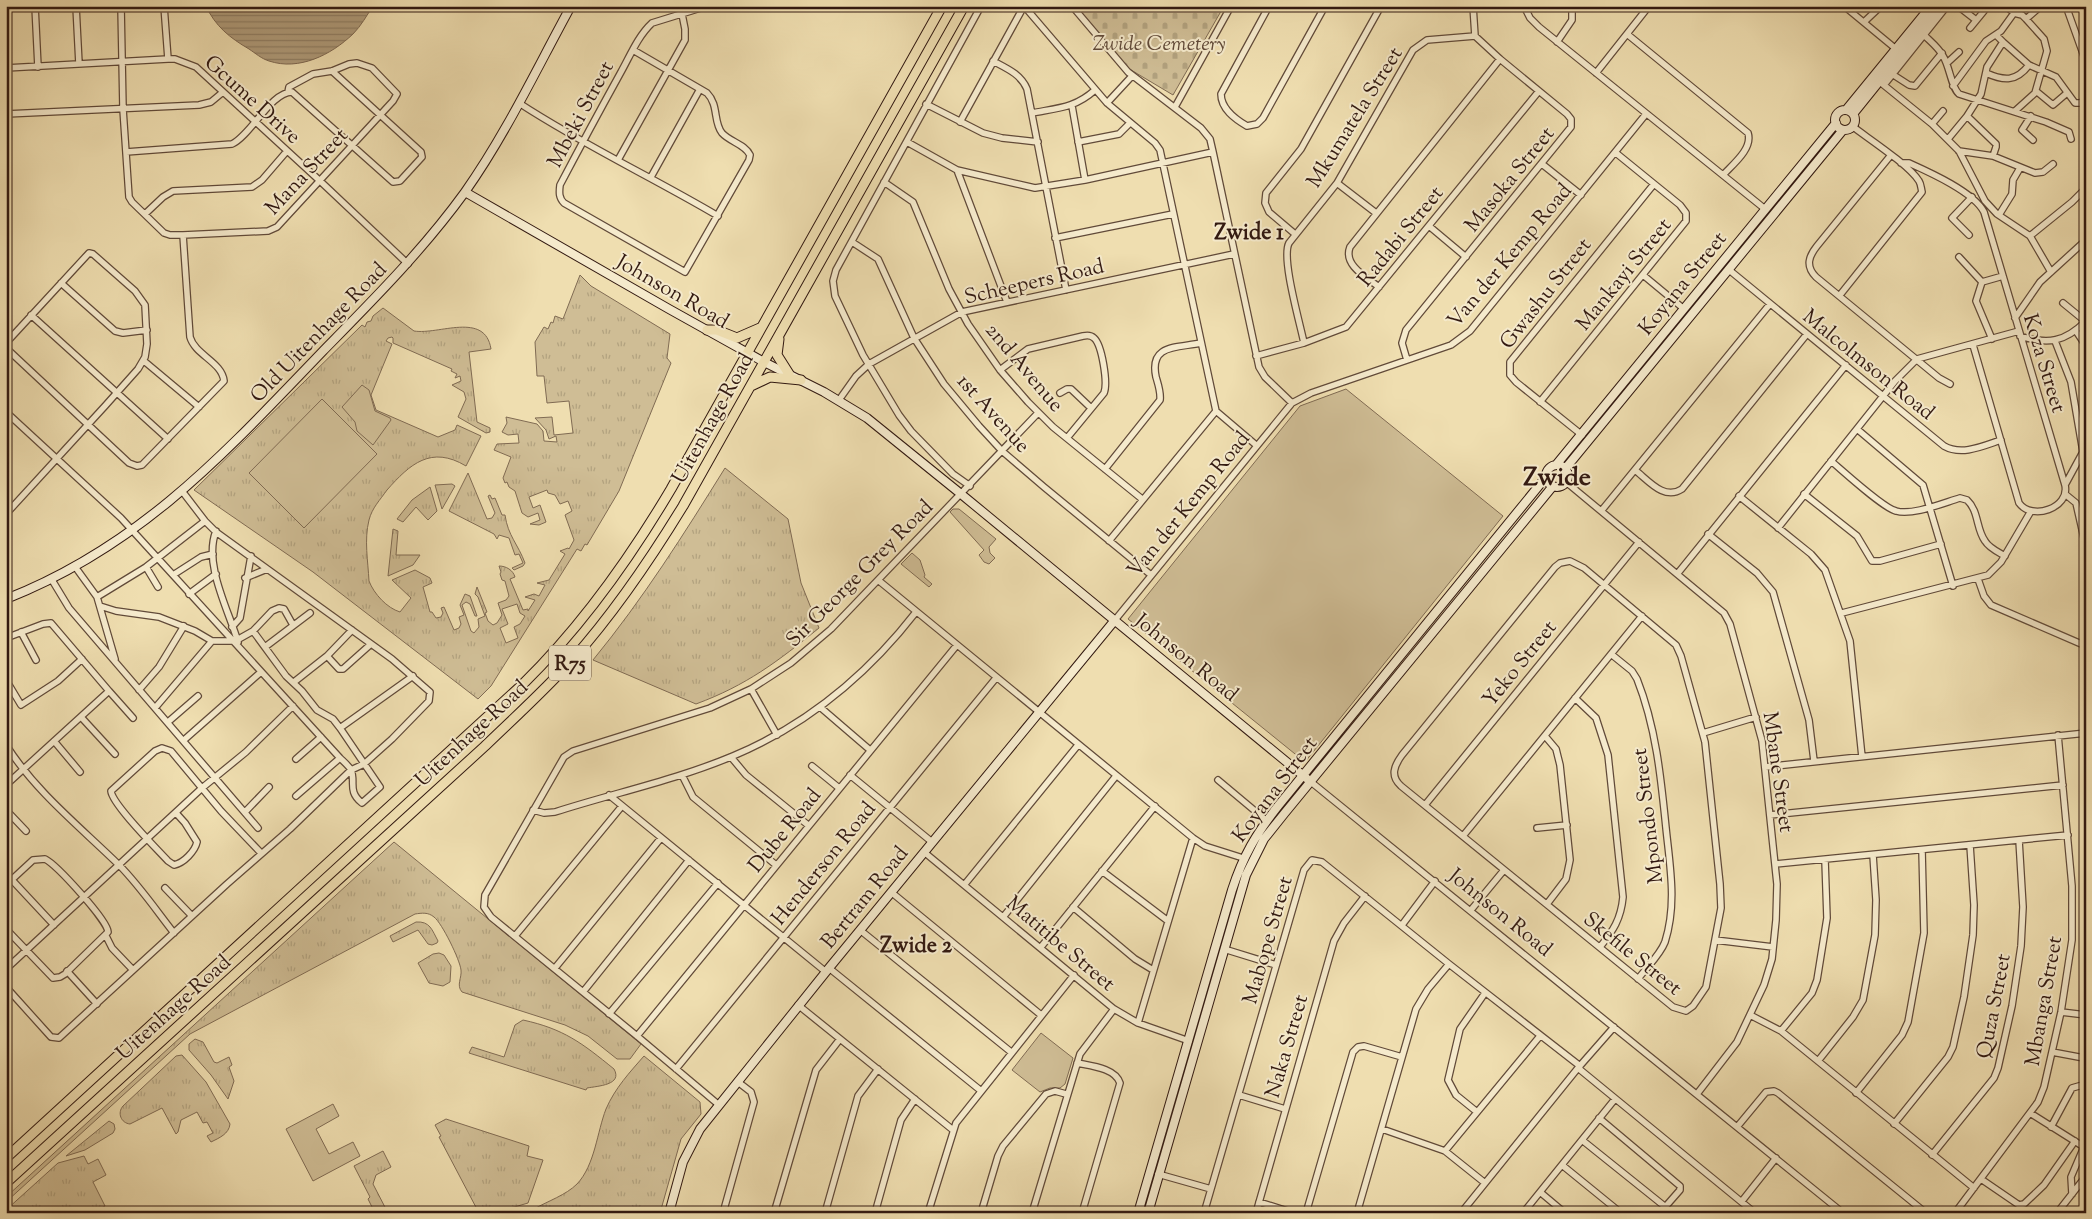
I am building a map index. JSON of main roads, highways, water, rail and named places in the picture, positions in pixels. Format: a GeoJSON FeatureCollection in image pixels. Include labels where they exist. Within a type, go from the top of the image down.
{"type":"FeatureCollection","features":[{"type":"Feature","properties":{"kind":"main road","name":"Old Uitenhage Road"},"geometry":{"type":"LineString","coordinates":[[6,600],[76,568],[133,531],[182,491],[239,438],[408,264],[465,192],[519,103],[571,6]]}},
{"type":"Feature","properties":{"kind":"main road","name":"Uitenhage Road"},"geometry":{"type":"LineString","coordinates":[[6,1158],[540,667],[602,594],[639,542],[942,6]]}},
{"type":"Feature","properties":{"kind":"main road","name":"Uitenhage Road"},"geometry":{"type":"LineString","coordinates":[[6,1183],[470,759],[558,676],[615,608],[658,548],[964,6]]}},
{"type":"Feature","properties":{"kind":"main road","name":"Koyana Street"},"geometry":{"type":"LineString","coordinates":[[1849,112],[1931,6]]}},
{"type":"Feature","properties":{"kind":"main road","name":"Koyana Street"},"geometry":{"type":"LineString","coordinates":[[1138,1213],[1243,858],[1267,821],[1546,477],[1548,470],[1556,465],[1582,435],[1836,124],[1837,114],[1849,112],[1882,83],[1940,6]]}},
{"type":"Feature","properties":{"kind":"main road","name":"Koyana Street"},"geometry":{"type":"LineString","coordinates":[[1565,470],[1843,130],[1852,126],[1855,120],[1849,112]]}},
{"type":"Feature","properties":{"kind":"main road"},"geometry":{"type":"LineString","coordinates":[[1836,124],[1843,130]]}},
{"type":"Feature","properties":{"kind":"main road","name":"Johnson Road"},"geometry":{"type":"LineString","coordinates":[[465,192],[764,362],[839,400],[878,427],[1311,782]]}},
{"type":"Feature","properties":{"kind":"main road"},"geometry":{"type":"LineString","coordinates":[[707,330],[717,330],[737,338],[761,327]]}},
{"type":"Feature","properties":{"kind":"main road"},"geometry":{"type":"LineString","coordinates":[[779,334],[777,355],[789,374]]}},
{"type":"Feature","properties":{"kind":"main road"},"geometry":{"type":"LineString","coordinates":[[749,388],[758,381],[770,376],[801,380]]}},
{"type":"Feature","properties":{"kind":"main road"},"geometry":{"type":"LineString","coordinates":[[1546,477],[1552,486],[1560,486],[1566,482],[1565,470],[1556,465]]}},
{"type":"Feature","properties":{"kind":"main road","name":"Koyana Street"},"geometry":{"type":"LineString","coordinates":[[1148,1213],[1224,949],[1252,860],[1270,831],[1552,486]]}},
{"type":"Feature","properties":{"kind":"main road","name":"Bertram Road"},"geometry":{"type":"LineString","coordinates":[[669,1213],[683,1162],[692,1142],[719,1105],[798,1005],[1114,620]]}},
{"type":"Feature","properties":{"kind":"district","name":"Zwide 1"},"geometry":{"type":"Point","coordinates":[1249,231]}},
{"type":"Feature","properties":{"kind":"district","name":"Zwide"},"geometry":{"type":"Point","coordinates":[1557,476]}},
{"type":"Feature","properties":{"kind":"district","name":"Zwide 2"},"geometry":{"type":"Point","coordinates":[916,944]}},
{"type":"Feature","properties":{"kind":"park label","name":"Zwide Cemetery"},"geometry":{"type":"Point","coordinates":[1159,43]}}]}
